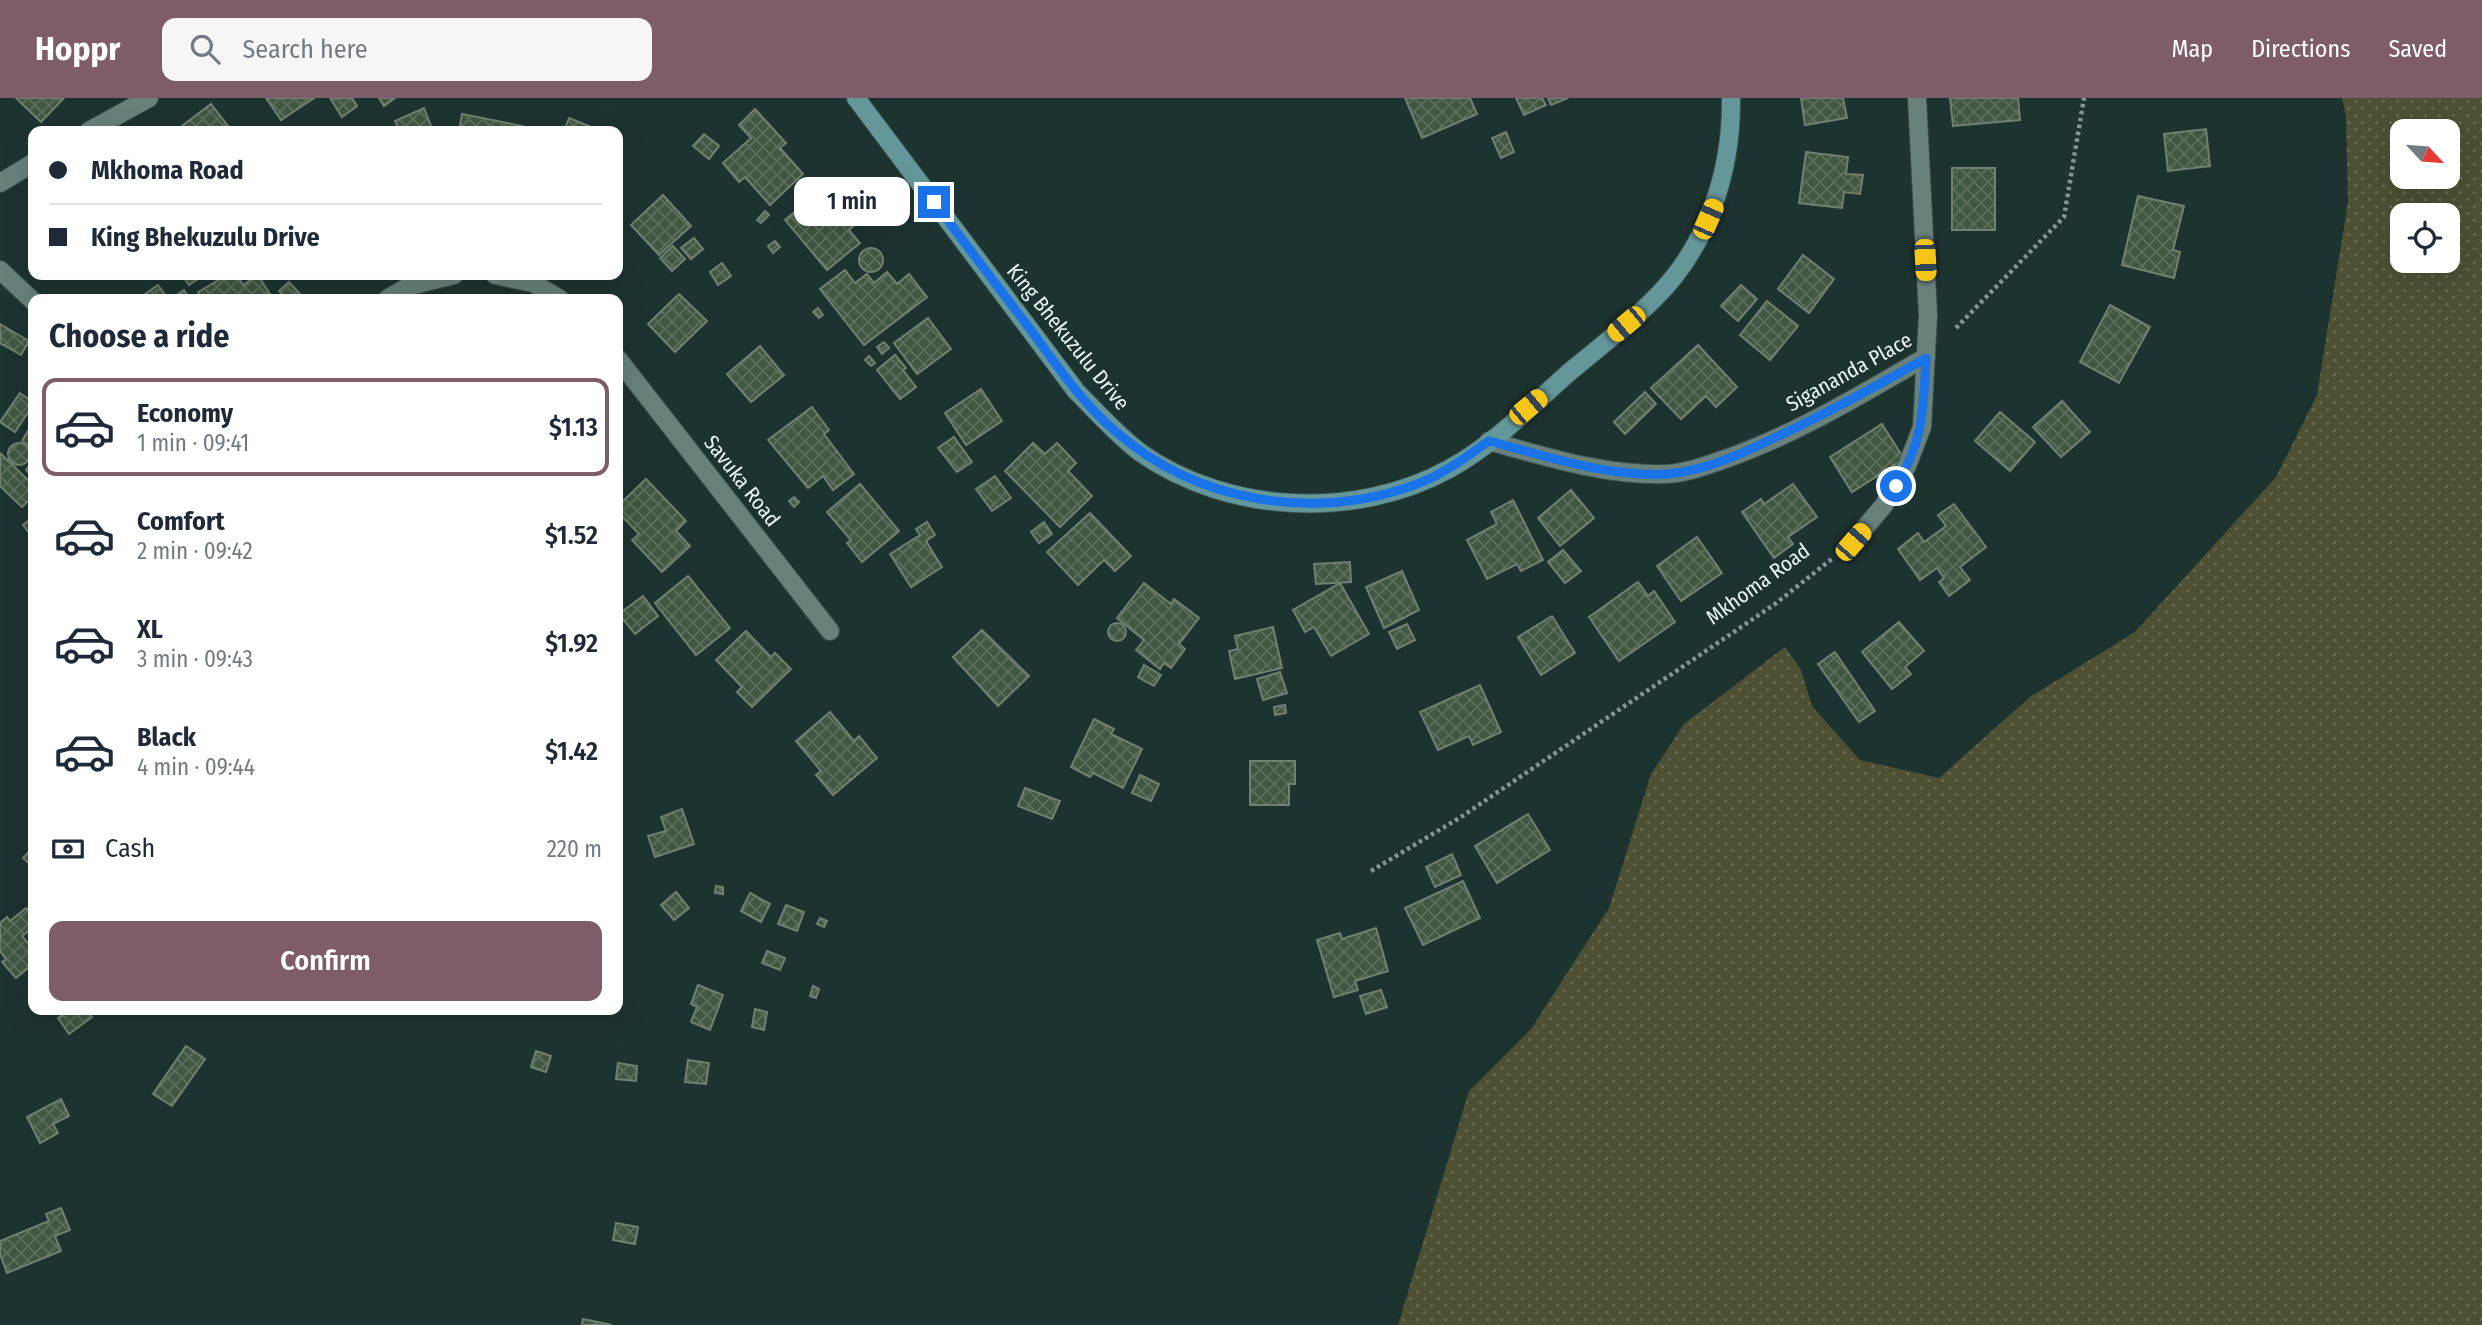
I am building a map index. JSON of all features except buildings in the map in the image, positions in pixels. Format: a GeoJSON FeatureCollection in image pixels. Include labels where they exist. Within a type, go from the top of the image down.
{"type":"FeatureCollection","features":[{"type":"Feature","properties":{"kind":"street"},"geometry":{"type":"LineString","coordinates":[[98,126],[149,98]]}},
{"type":"Feature","properties":{"kind":"street","name":"King Bhekuzulu Drive"},"geometry":{"type":"LineString","coordinates":[[856,98],[1076,391],[1112,429],[1142,453],[1174,472],[1223,491],[1269,502],[1320,504],[1370,498],[1418,484],[1451,468],[1489,441],[1645,307],[1679,269],[1700,236],[1716,201],[1726,164],[1731,98]]}},
{"type":"Feature","properties":{"kind":"street"},"geometry":{"type":"LineString","coordinates":[[1853,542],[1884,505],[1908,466],[1922,427],[1928,315],[1917,98]]}},
{"type":"Feature","properties":{"kind":"street"},"geometry":{"type":"LineString","coordinates":[[0,183],[28,166]]}},
{"type":"Feature","properties":{"kind":"street"},"geometry":{"type":"LineString","coordinates":[[0,270],[28,296]]}},
{"type":"Feature","properties":{"kind":"street"},"geometry":{"type":"LineString","coordinates":[[395,294],[409,286],[434,280]]}},
{"type":"Feature","properties":{"kind":"street"},"geometry":{"type":"LineString","coordinates":[[519,280],[533,283],[552,294]]}},
{"type":"Feature","properties":{"kind":"street","name":"Sigananda Place"},"geometry":{"type":"LineString","coordinates":[[1489,441],[1581,465],[1668,474],[1704,466],[1747,451],[1830,413],[1926,358]]}},
{"type":"Feature","properties":{"kind":"street","name":"Savuka Road"},"geometry":{"type":"LineString","coordinates":[[623,365],[830,631]]}},
{"type":"Feature","properties":{"kind":"path","name":"Sigananda Place"},"geometry":{"type":"LineString","coordinates":[[1926,358],[2064,217],[2084,98]]}},
{"type":"Feature","properties":{"kind":"path","name":"Mkhoma Road"},"geometry":{"type":"LineString","coordinates":[[1371,872],[1461,817],[1753,619],[1853,542]]}},
{"type":"Feature","properties":{"kind":"green space"},"geometry":{"type":"Polygon","coordinates":[[[2342,98],[2482,98],[2482,1325],[1398,1325],[1469,1091],[1531,1029],[1609,908],[1651,774],[1684,724],[1785,647],[1801,670],[1812,706],[1860,760],[1939,778],[2030,697],[2135,632],[2276,477],[2317,395],[2348,202],[2346,117],[2342,98]]]}},
{"type":"Feature","properties":{"kind":"route"},"geometry":{"type":"LineString","coordinates":[[934,202],[1076,391],[1112,429],[1142,453],[1174,472],[1223,491],[1269,502],[1320,504],[1370,498],[1418,484],[1451,468],[1489,441],[1581,465],[1668,474],[1704,466],[1747,451],[1830,413],[1926,358],[1922,427],[1908,466],[1896,486]]}}]}
